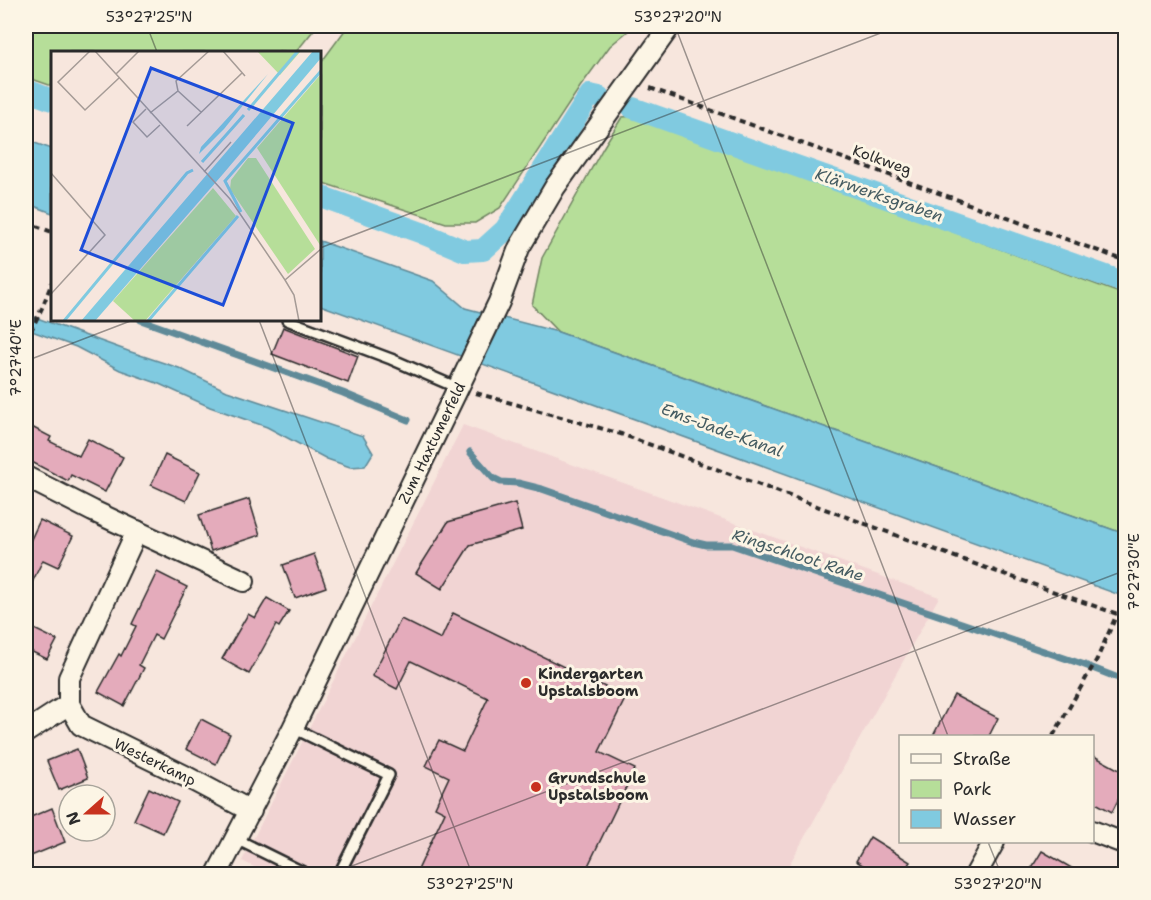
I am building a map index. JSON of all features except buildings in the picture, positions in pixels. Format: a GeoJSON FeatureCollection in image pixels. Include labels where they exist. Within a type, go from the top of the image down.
{"type":"FeatureCollection","features":[{"type":"Feature","properties":{"kind":"street","name":"Zum Haxtumerfeld"},"geometry":{"type":"LineString","coordinates":[[217,874],[293,728],[458,388],[499,302],[519,248],[555,187],[670,26]]}},
{"type":"Feature","properties":{"kind":"street"},"geometry":{"type":"LineString","coordinates":[[26,477],[244,581]]}},
{"type":"Feature","properties":{"kind":"street"},"geometry":{"type":"LineString","coordinates":[[26,732],[69,704],[69,678],[137,531]]}},
{"type":"Feature","properties":{"kind":"street","name":"Westerkamp"},"geometry":{"type":"LineString","coordinates":[[69,704],[81,725],[251,811]]}},
{"type":"Feature","properties":{"kind":"street"},"geometry":{"type":"LineString","coordinates":[[1094,832],[1125,844]]}},
{"type":"Feature","properties":{"kind":"street"},"geometry":{"type":"LineString","coordinates":[[976,874],[993,843]]}},
{"type":"Feature","properties":{"kind":"lane"},"geometry":{"type":"LineString","coordinates":[[290,321],[391,359],[458,388]]}},
{"type":"Feature","properties":{"kind":"lane"},"geometry":{"type":"LineString","coordinates":[[293,728],[389,775],[339,874]]}},
{"type":"Feature","properties":{"kind":"lane"},"geometry":{"type":"LineString","coordinates":[[236,839],[307,874]]}},
{"type":"Feature","properties":{"kind":"path","name":"Kolkweg"},"geometry":{"type":"LineString","coordinates":[[630,81],[1125,261]]}},
{"type":"Feature","properties":{"kind":"path"},"geometry":{"type":"LineString","coordinates":[[26,222],[51,232]]}},
{"type":"Feature","properties":{"kind":"path"},"geometry":{"type":"LineString","coordinates":[[26,340],[51,285]]}},
{"type":"Feature","properties":{"kind":"path"},"geometry":{"type":"LineString","coordinates":[[458,388],[621,434],[1125,617]]}},
{"type":"Feature","properties":{"kind":"path"},"geometry":{"type":"LineString","coordinates":[[1054,735],[1097,659],[1117,614]]}},
{"type":"Feature","properties":{"kind":"shaded area"},"geometry":{"type":"Polygon","coordinates":[[[463,425],[939,597],[784,874],[268,874],[242,861],[463,425]]]}},
{"type":"Feature","properties":{"kind":"green space"},"geometry":{"type":"Polygon","coordinates":[[[26,26],[317,26],[297,51],[51,51],[51,86],[26,77],[26,26]]]}},
{"type":"Feature","properties":{"kind":"green space"},"geometry":{"type":"Polygon","coordinates":[[[348,26],[634,26],[610,46],[500,208],[475,223],[446,223],[321,182],[321,63],[348,26]]]}},
{"type":"Feature","properties":{"kind":"green space"},"geometry":{"type":"Polygon","coordinates":[[[637,116],[1125,295],[1125,534],[558,332],[532,305],[542,258],[622,117],[637,116]]]}},
{"type":"Feature","properties":{"kind":"water"},"geometry":{"type":"Polygon","coordinates":[[[26,140],[51,149],[51,213],[26,203],[26,140]]]}},
{"type":"Feature","properties":{"kind":"water","name":"Ems-Jade-Kanal"},"geometry":{"type":"Polygon","coordinates":[[[321,241],[433,281],[465,308],[558,332],[1125,534],[1125,597],[321,305],[321,241]]]}},
{"type":"Feature","properties":{"kind":"water"},"geometry":{"type":"Polygon","coordinates":[[[26,314],[179,368],[227,391],[363,436],[373,453],[365,466],[350,467],[327,459],[267,427],[210,407],[157,383],[120,370],[76,347],[26,329],[26,314]]]}},
{"type":"Feature","properties":{"kind":"waterway","name":"Klärwerksgraben"},"geometry":{"type":"LineString","coordinates":[[26,90],[51,100]]}},
{"type":"Feature","properties":{"kind":"waterway","name":"Klärwerksgraben"},"geometry":{"type":"LineString","coordinates":[[321,196],[465,251],[483,250],[505,230],[590,95],[599,97]]}},
{"type":"Feature","properties":{"kind":"waterway","name":"Klärwerksgraben"},"geometry":{"type":"LineString","coordinates":[[633,108],[1126,283]]}},
{"type":"Feature","properties":{"kind":"waterway"},"geometry":{"type":"LineString","coordinates":[[144,321],[343,393],[408,420]]}},
{"type":"Feature","properties":{"kind":"waterway","name":"Ringschloot Rahe"},"geometry":{"type":"LineString","coordinates":[[470,452],[493,478],[501,482],[518,483],[542,489],[693,542],[706,545],[732,545],[1126,681]]}},
{"type":"Feature","properties":{"kind":"place","name":"Kindergarten Upstalsboom"},"geometry":{"type":"Point","coordinates":[526,683]}},
{"type":"Feature","properties":{"kind":"place","name":"Grundschule Upstalsboom"},"geometry":{"type":"Point","coordinates":[536,787]}}]}
